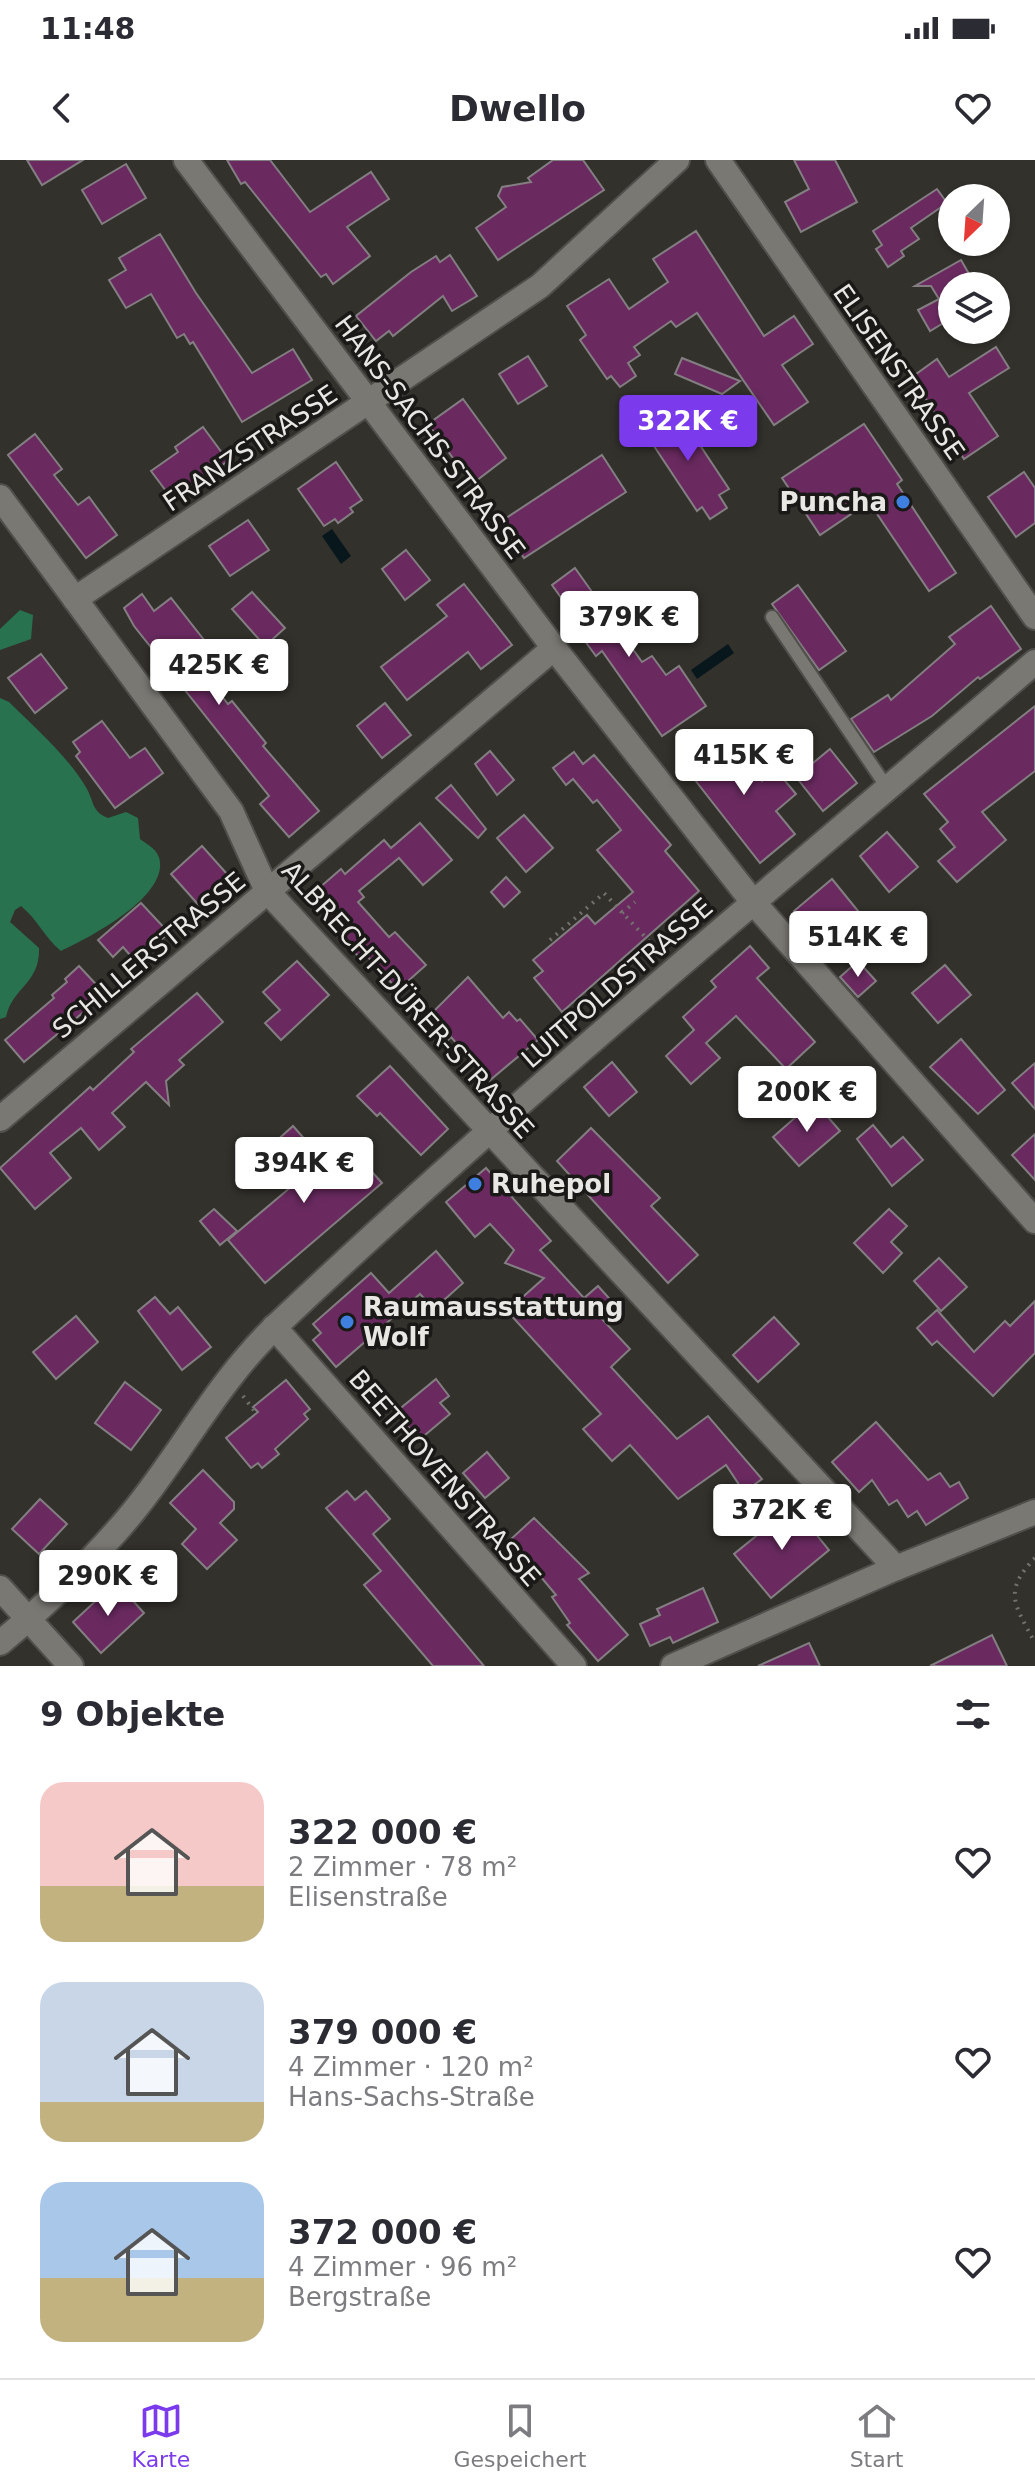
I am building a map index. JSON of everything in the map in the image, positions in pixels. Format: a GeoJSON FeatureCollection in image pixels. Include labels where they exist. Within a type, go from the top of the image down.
{"type":"FeatureCollection","features":[{"type":"Feature","properties":{"kind":"street","name":"HANS-SACHS-STRASSE"},"geometry":{"type":"LineString","coordinates":[[186,160],[554,648],[753,902],[1035,1221]]}},
{"type":"Feature","properties":{"kind":"street","name":"FRANZSTRASSE"},"geometry":{"type":"LineString","coordinates":[[75,599],[540,286],[677,160]]}},
{"type":"Feature","properties":{"kind":"street","name":"ELISENSTRASSE"},"geometry":{"type":"LineString","coordinates":[[718,160],[1035,617]]}},
{"type":"Feature","properties":{"kind":"street","name":"ALBRECHT-DÜRER-STRASSE"},"geometry":{"type":"LineString","coordinates":[[0,497],[231,811],[267,891],[896,1568]]}},
{"type":"Feature","properties":{"kind":"street","name":"SCHILLERSTRASSE"},"geometry":{"type":"LineString","coordinates":[[0,1119],[554,648]]}},
{"type":"Feature","properties":{"kind":"street","name":"LUITPOLDSTRASSE"},"geometry":{"type":"LineString","coordinates":[[0,1643],[27,1620],[133,1513],[226,1379],[274,1327],[488,1132],[1035,662]]}},
{"type":"Feature","properties":{"kind":"street","name":"BEETHOVENSTRASSE"},"geometry":{"type":"LineString","coordinates":[[274,1327],[574,1666]]}},
{"type":"Feature","properties":{"kind":"street"},"geometry":{"type":"LineString","coordinates":[[673,1666],[896,1568],[1035,1512]]}},
{"type":"Feature","properties":{"kind":"street"},"geometry":{"type":"LineString","coordinates":[[0,1588],[71,1666]]}},
{"type":"Feature","properties":{"kind":"lane"},"geometry":{"type":"LineString","coordinates":[[772,617],[888,789]]}},
{"type":"Feature","properties":{"kind":"path"},"geometry":{"type":"LineString","coordinates":[[550,940],[604,893],[675,970]]}},
{"type":"Feature","properties":{"kind":"path"},"geometry":{"type":"LineString","coordinates":[[622,913],[635,902]]}},
{"type":"Feature","properties":{"kind":"path"},"geometry":{"type":"LineString","coordinates":[[1035,1558],[1021,1571],[1014,1591],[1016,1607],[1035,1643]]}},
{"type":"Feature","properties":{"kind":"green space"},"geometry":{"type":"Polygon","coordinates":[[[20,610],[33,615],[31,639],[0,650],[0,629],[20,610]]]}},
{"type":"Feature","properties":{"kind":"green space"},"geometry":{"type":"Polygon","coordinates":[[[0,698],[9,702],[61,754],[87,789],[99,813],[108,818],[126,812],[138,818],[140,839],[155,851],[160,862],[158,876],[138,903],[106,927],[61,951],[21,906],[15,910],[10,922],[39,948],[38,960],[6,1017],[0,1019],[0,698]]]}},
{"type":"Feature","properties":{"kind":"shaded area"},"geometry":{"type":"Polygon","coordinates":[[[332,529],[351,556],[341,564],[322,536],[332,529]]]}},
{"type":"Feature","properties":{"kind":"shaded area"},"geometry":{"type":"Polygon","coordinates":[[[728,644],[734,653],[697,679],[691,670],[728,644]]]}},
{"type":"Feature","properties":{"kind":"building"},"geometry":{"type":"Polygon","coordinates":[[[27,160],[83,160],[42,185],[27,160]]]}},
{"type":"Feature","properties":{"kind":"building"},"geometry":{"type":"Polygon","coordinates":[[[227,160],[270,160],[310,212],[371,172],[389,199],[347,227],[370,256],[333,284],[326,274],[321,277],[245,182],[241,184],[227,160]]]}},
{"type":"Feature","properties":{"kind":"building"},"geometry":{"type":"Polygon","coordinates":[[[553,160],[583,160],[604,190],[498,260],[476,228],[506,207],[498,196],[502,187],[531,182],[528,178],[553,160]]]}},
{"type":"Feature","properties":{"kind":"building"},"geometry":{"type":"Polygon","coordinates":[[[794,160],[835,160],[857,202],[801,232],[785,202],[809,189],[794,160]]]}},
{"type":"Feature","properties":{"kind":"building"},"geometry":{"type":"Polygon","coordinates":[[[126,164],[146,198],[102,224],[82,190],[126,164]]]}},
{"type":"Feature","properties":{"kind":"building"},"geometry":{"type":"Polygon","coordinates":[[[938,190],[938,209],[911,228],[919,239],[901,251],[904,256],[888,267],[876,249],[882,245],[873,231],[938,190]]]}},
{"type":"Feature","properties":{"kind":"building"},"geometry":{"type":"Polygon","coordinates":[[[696,231],[764,336],[794,316],[813,344],[782,365],[808,402],[774,425],[697,313],[676,327],[671,321],[634,347],[640,355],[628,363],[636,376],[620,387],[611,376],[607,379],[580,340],[586,335],[567,306],[609,279],[629,309],[668,282],[653,259],[696,231]]]}},
{"type":"Feature","properties":{"kind":"building"},"geometry":{"type":"Polygon","coordinates":[[[160,234],[196,293],[252,373],[293,349],[312,380],[242,422],[193,342],[190,344],[184,334],[177,338],[151,294],[126,308],[109,280],[126,270],[119,258],[160,234]]]}},
{"type":"Feature","properties":{"kind":"building"},"geometry":{"type":"Polygon","coordinates":[[[450,255],[477,296],[452,311],[443,296],[393,336],[389,331],[376,341],[356,316],[411,272],[436,256],[440,262],[450,255]]]}},
{"type":"Feature","properties":{"kind":"building"},"geometry":{"type":"Polygon","coordinates":[[[961,260],[968,272],[940,272],[961,260]]]}},
{"type":"Feature","properties":{"kind":"building"},"geometry":{"type":"Polygon","coordinates":[[[938,273],[938,297],[931,286],[915,286],[938,273]]]}},
{"type":"Feature","properties":{"kind":"building"},"geometry":{"type":"Polygon","coordinates":[[[938,300],[938,326],[930,331],[918,310],[938,300]]]}},
{"type":"Feature","properties":{"kind":"building"},"geometry":{"type":"Polygon","coordinates":[[[996,347],[1009,368],[969,393],[998,436],[964,459],[912,377],[937,359],[949,377],[996,347]]]}},
{"type":"Feature","properties":{"kind":"building"},"geometry":{"type":"Polygon","coordinates":[[[528,356],[547,386],[518,404],[499,374],[528,356]]]}},
{"type":"Feature","properties":{"kind":"building"},"geometry":{"type":"Polygon","coordinates":[[[682,358],[740,381],[722,394],[675,374],[682,358]]]}},
{"type":"Feature","properties":{"kind":"building"},"geometry":{"type":"Polygon","coordinates":[[[463,399],[506,458],[472,484],[428,424],[463,399]]]}},
{"type":"Feature","properties":{"kind":"building"},"geometry":{"type":"Polygon","coordinates":[[[661,410],[669,422],[680,415],[729,489],[719,495],[727,508],[710,519],[702,507],[697,511],[648,437],[652,434],[644,421],[661,410]]]}},
{"type":"Feature","properties":{"kind":"building"},"geometry":{"type":"Polygon","coordinates":[[[864,424],[902,480],[897,484],[956,573],[929,591],[869,502],[820,535],[782,478],[864,424]]]}},
{"type":"Feature","properties":{"kind":"building"},"geometry":{"type":"Polygon","coordinates":[[[203,427],[228,461],[172,499],[151,471],[178,452],[175,447],[203,427]]]}},
{"type":"Feature","properties":{"kind":"building"},"geometry":{"type":"Polygon","coordinates":[[[35,434],[62,469],[54,475],[78,505],[89,497],[117,535],[86,558],[8,455],[35,434]]]}},
{"type":"Feature","properties":{"kind":"building"},"geometry":{"type":"Polygon","coordinates":[[[602,455],[626,492],[524,558],[500,522],[602,455]]]}},
{"type":"Feature","properties":{"kind":"building"},"geometry":{"type":"Polygon","coordinates":[[[336,462],[362,500],[350,508],[353,512],[338,523],[335,519],[324,526],[298,489],[336,462]]]}},
{"type":"Feature","properties":{"kind":"building"},"geometry":{"type":"Polygon","coordinates":[[[1024,472],[1035,488],[1035,523],[1016,537],[988,497],[1024,472]]]}},
{"type":"Feature","properties":{"kind":"building"},"geometry":{"type":"Polygon","coordinates":[[[248,520],[269,550],[230,576],[209,546],[248,520]]]}},
{"type":"Feature","properties":{"kind":"building"},"geometry":{"type":"Polygon","coordinates":[[[406,550],[430,580],[405,600],[382,569],[406,550]]]}},
{"type":"Feature","properties":{"kind":"building"},"geometry":{"type":"Polygon","coordinates":[[[575,568],[642,662],[652,656],[666,675],[679,666],[706,706],[662,736],[602,651],[596,656],[567,617],[572,613],[552,585],[575,568]]]}},
{"type":"Feature","properties":{"kind":"building"},"geometry":{"type":"Polygon","coordinates":[[[464,584],[512,645],[481,669],[468,652],[407,700],[381,667],[447,616],[437,605],[464,584]]]}},
{"type":"Feature","properties":{"kind":"building"},"geometry":{"type":"Polygon","coordinates":[[[798,585],[846,651],[819,670],[772,604],[798,585]]]}},
{"type":"Feature","properties":{"kind":"building"},"geometry":{"type":"Polygon","coordinates":[[[252,592],[285,628],[265,646],[232,609],[252,592]]]}},
{"type":"Feature","properties":{"kind":"building"},"geometry":{"type":"Polygon","coordinates":[[[142,594],[154,611],[171,598],[219,659],[202,671],[228,704],[232,701],[266,743],[263,746],[319,811],[289,837],[260,804],[269,796],[134,626],[124,608],[142,594]]]}},
{"type":"Feature","properties":{"kind":"building"},"geometry":{"type":"Polygon","coordinates":[[[991,606],[1021,649],[980,679],[978,677],[932,716],[874,752],[851,719],[888,695],[891,700],[955,644],[949,637],[991,606]]]}},
{"type":"Feature","properties":{"kind":"building"},"geometry":{"type":"Polygon","coordinates":[[[41,654],[67,688],[35,713],[8,678],[41,654]]]}},
{"type":"Feature","properties":{"kind":"building"},"geometry":{"type":"Polygon","coordinates":[[[385,703],[411,735],[382,758],[357,726],[385,703]]]}},
{"type":"Feature","properties":{"kind":"building"},"geometry":{"type":"Polygon","coordinates":[[[1035,706],[1035,771],[982,812],[1006,840],[957,882],[938,861],[955,847],[940,829],[948,822],[924,794],[1035,706]]]}},
{"type":"Feature","properties":{"kind":"building"},"geometry":{"type":"Polygon","coordinates":[[[102,721],[130,758],[145,748],[163,773],[115,808],[76,756],[80,752],[73,742],[102,721]]]}},
{"type":"Feature","properties":{"kind":"building"},"geometry":{"type":"Polygon","coordinates":[[[723,734],[762,781],[776,770],[796,794],[776,811],[795,834],[760,863],[684,766],[723,734]]]}},
{"type":"Feature","properties":{"kind":"building"},"geometry":{"type":"Polygon","coordinates":[[[830,749],[857,783],[823,811],[796,777],[830,749]]]}},
{"type":"Feature","properties":{"kind":"building"},"geometry":{"type":"Polygon","coordinates":[[[490,751],[514,780],[497,795],[475,764],[490,751]]]}},
{"type":"Feature","properties":{"kind":"building"},"geometry":{"type":"Polygon","coordinates":[[[574,752],[583,764],[594,755],[671,845],[665,851],[699,891],[562,1012],[534,978],[543,971],[533,960],[587,915],[595,924],[633,892],[597,850],[621,830],[597,800],[593,803],[573,779],[566,785],[553,768],[574,752]]]}},
{"type":"Feature","properties":{"kind":"building"},"geometry":{"type":"Polygon","coordinates":[[[451,785],[486,829],[478,838],[436,798],[451,785]]]}},
{"type":"Feature","properties":{"kind":"building"},"geometry":{"type":"Polygon","coordinates":[[[524,815],[553,848],[526,872],[497,838],[524,815]]]}},
{"type":"Feature","properties":{"kind":"building"},"geometry":{"type":"Polygon","coordinates":[[[420,823],[452,860],[423,885],[399,858],[359,891],[364,897],[358,902],[389,937],[395,932],[426,965],[398,990],[367,956],[362,960],[334,931],[338,927],[311,895],[341,869],[345,874],[384,840],[391,848],[420,823]]]}},
{"type":"Feature","properties":{"kind":"building"},"geometry":{"type":"Polygon","coordinates":[[[887,832],[918,867],[889,892],[860,856],[887,832]]]}},
{"type":"Feature","properties":{"kind":"building"},"geometry":{"type":"Polygon","coordinates":[[[202,846],[235,883],[203,910],[171,874],[202,846]]]}},
{"type":"Feature","properties":{"kind":"building"},"geometry":{"type":"Polygon","coordinates":[[[506,877],[520,892],[504,907],[491,892],[506,877]]]}},
{"type":"Feature","properties":{"kind":"building"},"geometry":{"type":"Polygon","coordinates":[[[832,879],[858,911],[822,943],[794,911],[832,879]]]}},
{"type":"Feature","properties":{"kind":"building"},"geometry":{"type":"Polygon","coordinates":[[[141,903],[169,933],[136,962],[123,947],[113,957],[98,940],[141,903]]]}},
{"type":"Feature","properties":{"kind":"building"},"geometry":{"type":"Polygon","coordinates":[[[750,946],[769,968],[757,978],[815,1042],[786,1069],[736,1016],[706,1043],[720,1058],[691,1084],[666,1056],[694,1030],[683,1017],[716,987],[711,981],[750,946]]]}},
{"type":"Feature","properties":{"kind":"building"},"geometry":{"type":"Polygon","coordinates":[[[297,961],[329,995],[281,1040],[265,1023],[280,1010],[263,992],[297,961]]]}},
{"type":"Feature","properties":{"kind":"building"},"geometry":{"type":"Polygon","coordinates":[[[858,961],[876,981],[858,997],[840,977],[858,961]]]}},
{"type":"Feature","properties":{"kind":"building"},"geometry":{"type":"Polygon","coordinates":[[[945,965],[971,995],[938,1023],[912,993],[945,965]]]}},
{"type":"Feature","properties":{"kind":"building"},"geometry":{"type":"Polygon","coordinates":[[[79,966],[105,994],[24,1062],[5,1040],[54,998],[52,995],[79,966]]]}},
{"type":"Feature","properties":{"kind":"building"},"geometry":{"type":"Polygon","coordinates":[[[468,977],[503,1018],[509,1012],[517,1021],[520,1019],[538,1040],[489,1081],[451,1037],[447,1041],[427,1018],[468,977]]]}},
{"type":"Feature","properties":{"kind":"building"},"geometry":{"type":"Polygon","coordinates":[[[197,993],[223,1022],[179,1060],[184,1065],[166,1081],[169,1105],[146,1082],[112,1113],[125,1127],[99,1150],[81,1128],[50,1153],[71,1178],[35,1209],[0,1168],[90,1087],[93,1090],[134,1052],[131,1049],[197,993]]]}},
{"type":"Feature","properties":{"kind":"building"},"geometry":{"type":"Polygon","coordinates":[[[961,1039],[1005,1090],[978,1114],[930,1067],[961,1039]]]}},
{"type":"Feature","properties":{"kind":"building"},"geometry":{"type":"Polygon","coordinates":[[[612,1062],[637,1092],[609,1116],[584,1087],[612,1062]]]}},
{"type":"Feature","properties":{"kind":"building"},"geometry":{"type":"Polygon","coordinates":[[[1035,1063],[1035,1109],[1012,1083],[1035,1063]]]}},
{"type":"Feature","properties":{"kind":"building"},"geometry":{"type":"Polygon","coordinates":[[[390,1066],[448,1129],[421,1155],[380,1113],[377,1116],[357,1096],[390,1066]]]}},
{"type":"Feature","properties":{"kind":"building"},"geometry":{"type":"Polygon","coordinates":[[[814,1101],[840,1131],[799,1166],[773,1137],[814,1101]]]}},
{"type":"Feature","properties":{"kind":"building"},"geometry":{"type":"Polygon","coordinates":[[[873,1125],[891,1147],[903,1137],[923,1160],[892,1186],[857,1139],[873,1125]]]}},
{"type":"Feature","properties":{"kind":"building"},"geometry":{"type":"Polygon","coordinates":[[[293,1126],[324,1161],[345,1142],[382,1183],[265,1283],[228,1240],[304,1176],[274,1143],[293,1126]]]}},
{"type":"Feature","properties":{"kind":"building"},"geometry":{"type":"Polygon","coordinates":[[[591,1128],[660,1198],[651,1206],[698,1255],[668,1283],[557,1161],[591,1128]]]}},
{"type":"Feature","properties":{"kind":"building"},"geometry":{"type":"Polygon","coordinates":[[[1035,1134],[1035,1180],[1012,1155],[1035,1134]]]}},
{"type":"Feature","properties":{"kind":"building"},"geometry":{"type":"Polygon","coordinates":[[[486,1168],[551,1241],[540,1250],[584,1298],[598,1286],[616,1306],[602,1319],[630,1349],[611,1367],[677,1439],[708,1416],[762,1479],[744,1492],[726,1465],[678,1499],[630,1445],[612,1461],[583,1429],[601,1414],[507,1311],[544,1278],[505,1263],[514,1250],[490,1224],[475,1237],[446,1202],[486,1168]]]}},
{"type":"Feature","properties":{"kind":"building"},"geometry":{"type":"Polygon","coordinates":[[[214,1209],[237,1231],[220,1245],[200,1221],[214,1209]]]}},
{"type":"Feature","properties":{"kind":"building"},"geometry":{"type":"Polygon","coordinates":[[[889,1209],[907,1226],[891,1242],[902,1253],[883,1273],[854,1243],[889,1209]]]}},
{"type":"Feature","properties":{"kind":"building"},"geometry":{"type":"Polygon","coordinates":[[[436,1251],[463,1283],[434,1309],[420,1294],[336,1367],[313,1340],[321,1333],[313,1324],[371,1273],[389,1293],[436,1251]]]}},
{"type":"Feature","properties":{"kind":"building"},"geometry":{"type":"Polygon","coordinates":[[[939,1258],[967,1287],[941,1311],[914,1281],[939,1258]]]}},
{"type":"Feature","properties":{"kind":"building"},"geometry":{"type":"Polygon","coordinates":[[[155,1297],[170,1314],[178,1307],[211,1347],[182,1370],[138,1311],[155,1297]]]}},
{"type":"Feature","properties":{"kind":"building"},"geometry":{"type":"Polygon","coordinates":[[[1035,1301],[1035,1353],[993,1396],[937,1341],[932,1345],[917,1328],[937,1310],[974,1352],[1005,1321],[1010,1326],[1035,1301]]]}},
{"type":"Feature","properties":{"kind":"building"},"geometry":{"type":"Polygon","coordinates":[[[76,1316],[98,1342],[56,1379],[33,1352],[76,1316]]]}},
{"type":"Feature","properties":{"kind":"building"},"geometry":{"type":"Polygon","coordinates":[[[774,1317],[799,1344],[758,1382],[733,1355],[774,1317]]]}},
{"type":"Feature","properties":{"kind":"building"},"geometry":{"type":"Polygon","coordinates":[[[436,1379],[449,1396],[440,1403],[450,1414],[419,1440],[396,1412],[436,1379]]]}},
{"type":"Feature","properties":{"kind":"building"},"geometry":{"type":"Polygon","coordinates":[[[286,1380],[310,1409],[304,1414],[308,1419],[275,1449],[279,1454],[262,1468],[258,1463],[251,1468],[226,1438],[258,1412],[253,1407],[286,1380]]]}},
{"type":"Feature","properties":{"kind":"building"},"geometry":{"type":"Polygon","coordinates":[[[125,1382],[161,1410],[131,1450],[95,1423],[125,1382]]]}},
{"type":"Feature","properties":{"kind":"building"},"geometry":{"type":"Polygon","coordinates":[[[876,1422],[928,1480],[940,1473],[950,1487],[959,1482],[968,1498],[926,1525],[917,1511],[908,1517],[897,1500],[889,1505],[872,1480],[859,1492],[832,1462],[876,1422]]]}},
{"type":"Feature","properties":{"kind":"building"},"geometry":{"type":"Polygon","coordinates":[[[487,1452],[509,1478],[485,1498],[463,1473],[487,1452]]]}},
{"type":"Feature","properties":{"kind":"building"},"geometry":{"type":"Polygon","coordinates":[[[203,1470],[234,1502],[234,1509],[220,1523],[237,1540],[207,1569],[182,1544],[196,1529],[170,1503],[203,1470]]]}},
{"type":"Feature","properties":{"kind":"building"},"geometry":{"type":"Polygon","coordinates":[[[347,1491],[355,1500],[366,1491],[390,1519],[373,1534],[484,1666],[433,1666],[364,1585],[381,1571],[326,1508],[347,1491]]]}},
{"type":"Feature","properties":{"kind":"building"},"geometry":{"type":"Polygon","coordinates":[[[40,1499],[67,1524],[39,1554],[12,1529],[40,1499]]]}},
{"type":"Feature","properties":{"kind":"building"},"geometry":{"type":"Polygon","coordinates":[[[793,1506],[829,1550],[771,1598],[734,1554],[793,1506]]]}},
{"type":"Feature","properties":{"kind":"building"},"geometry":{"type":"Polygon","coordinates":[[[534,1518],[589,1573],[579,1579],[628,1635],[598,1661],[567,1625],[570,1623],[552,1597],[556,1595],[510,1540],[534,1518]]]}},
{"type":"Feature","properties":{"kind":"building"},"geometry":{"type":"Polygon","coordinates":[[[116,1582],[144,1613],[101,1653],[73,1622],[116,1582]]]}},
{"type":"Feature","properties":{"kind":"building"},"geometry":{"type":"Polygon","coordinates":[[[703,1588],[718,1622],[673,1643],[670,1637],[650,1646],[640,1624],[660,1615],[657,1609],[703,1588]]]}},
{"type":"Feature","properties":{"kind":"building"},"geometry":{"type":"Polygon","coordinates":[[[992,1635],[1007,1666],[930,1666],[992,1635]]]}},
{"type":"Feature","properties":{"kind":"building"},"geometry":{"type":"Polygon","coordinates":[[[809,1643],[820,1666],[758,1666],[809,1643]]]}},
{"type":"Feature","properties":{"kind":"place","name":"Puncha"},"geometry":{"type":"Point","coordinates":[903,502]}},
{"type":"Feature","properties":{"kind":"place","name":"Ruhepol"},"geometry":{"type":"Point","coordinates":[475,1184]}},
{"type":"Feature","properties":{"kind":"place","name":"Raumausstattung Wolf"},"geometry":{"type":"Point","coordinates":[347,1322]}}]}
